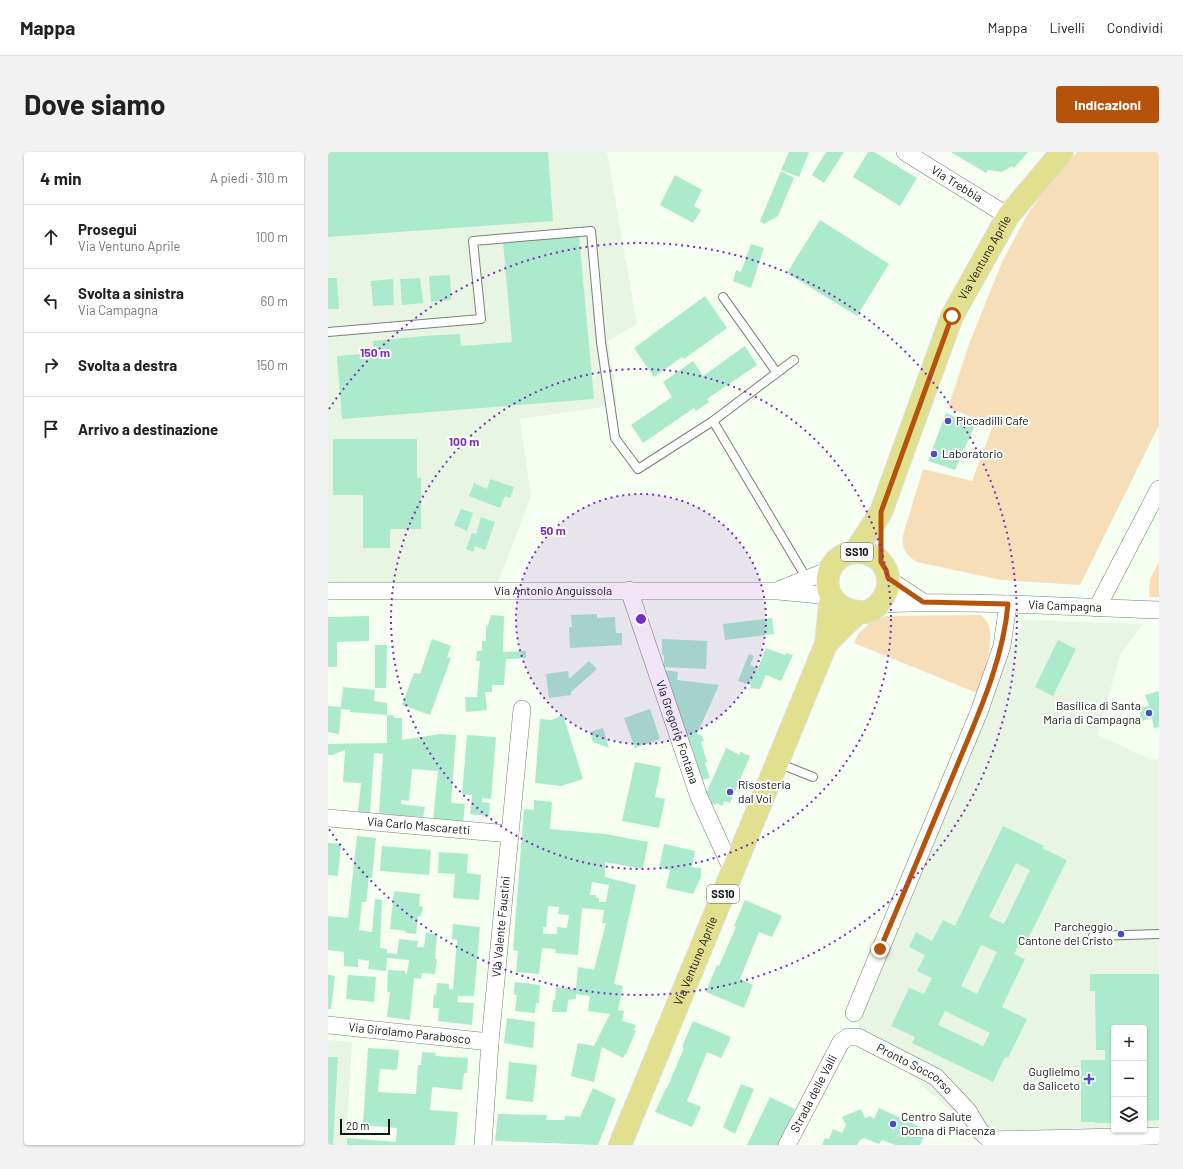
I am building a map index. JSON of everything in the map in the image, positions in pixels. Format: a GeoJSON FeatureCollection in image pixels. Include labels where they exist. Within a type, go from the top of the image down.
{"type":"FeatureCollection","features":[{"type":"Feature","properties":{"kind":"main road","name":"Via Ventuno Aprile"},"geometry":{"type":"LineString","coordinates":[[855,552],[881,512],[952,316],[1008,216],[1062,152]]}},
{"type":"Feature","properties":{"kind":"main road","name":"Via Ventuno Aprile"},"geometry":{"type":"LineString","coordinates":[[826,644],[859,612],[866,611],[879,604],[885,596],[888,588],[885,570],[881,512]]}},
{"type":"Feature","properties":{"kind":"main road","name":"SS10"},"geometry":{"type":"LineString","coordinates":[[830,570],[834,563],[840,558],[855,552],[864,552],[874,556],[885,570]]}},
{"type":"Feature","properties":{"kind":"main road","name":"Via Ventuno Aprile"},"geometry":{"type":"LineString","coordinates":[[620,1145],[826,644],[830,596],[827,578],[830,570]]}},
{"type":"Feature","properties":{"kind":"main road"},"geometry":{"type":"LineString","coordinates":[[830,596],[842,608],[850,612],[859,612]]}},
{"type":"Feature","properties":{"kind":"street","name":"Via Trebbia"},"geometry":{"type":"LineString","coordinates":[[905,152],[1008,216]]}},
{"type":"Feature","properties":{"kind":"street"},"geometry":{"type":"LineString","coordinates":[[1097,608],[1159,489]]}},
{"type":"Feature","properties":{"kind":"street","name":"Via Antonio Anguissola"},"geometry":{"type":"LineString","coordinates":[[778,591],[830,570]]}},
{"type":"Feature","properties":{"kind":"street"},"geometry":{"type":"LineString","coordinates":[[885,570],[923,602]]}},
{"type":"Feature","properties":{"kind":"street","name":"Via Gregorio Fontana"},"geometry":{"type":"LineString","coordinates":[[629,590],[699,797],[732,872]]}},
{"type":"Feature","properties":{"kind":"street","name":"Via Antonio Anguissola"},"geometry":{"type":"LineString","coordinates":[[328,591],[778,591],[830,596]]}},
{"type":"Feature","properties":{"kind":"street","name":"Via Campagna"},"geometry":{"type":"LineString","coordinates":[[879,604],[923,602],[1159,610]]}},
{"type":"Feature","properties":{"kind":"street"},"geometry":{"type":"LineString","coordinates":[[854,1013],[979,712],[1002,646],[1008,604]]}},
{"type":"Feature","properties":{"kind":"street","name":"Via Valente Faustini"},"geometry":{"type":"LineString","coordinates":[[483,1145],[490,1042],[522,709]]}},
{"type":"Feature","properties":{"kind":"street","name":"Via Carlo Mascaretti"},"geometry":{"type":"LineString","coordinates":[[328,818],[510,834]]}},
{"type":"Feature","properties":{"kind":"street","name":"Via Girolamo Parabosco"},"geometry":{"type":"LineString","coordinates":[[328,1025],[490,1042]]}},
{"type":"Feature","properties":{"kind":"street","name":"Pronto Soccorso"},"geometry":{"type":"LineString","coordinates":[[841,1042],[848,1037],[858,1037],[936,1077],[968,1110],[980,1130],[990,1140],[1159,1136]]}},
{"type":"Feature","properties":{"kind":"street","name":"Strada delle Valli"},"geometry":{"type":"LineString","coordinates":[[787,1145],[841,1042]]}},
{"type":"Feature","properties":{"kind":"lane"},"geometry":{"type":"LineString","coordinates":[[328,332],[482,319],[473,241],[591,231],[601,342],[615,438],[638,470],[713,421],[794,360]]}},
{"type":"Feature","properties":{"kind":"lane"},"geometry":{"type":"LineString","coordinates":[[723,297],[777,373]]}},
{"type":"Feature","properties":{"kind":"lane"},"geometry":{"type":"LineString","coordinates":[[713,421],[807,579]]}},
{"type":"Feature","properties":{"kind":"lane"},"geometry":{"type":"LineString","coordinates":[[777,762],[813,778]]}},
{"type":"Feature","properties":{"kind":"lane"},"geometry":{"type":"LineString","coordinates":[[1093,936],[1159,934]]}},
{"type":"Feature","properties":{"kind":"shaded area"},"geometry":{"type":"Polygon","coordinates":[[[328,152],[607,152],[637,324],[608,341],[617,405],[520,419],[531,496],[498,583],[328,583],[328,152]]]}},
{"type":"Feature","properties":{"kind":"shaded area"},"geometry":{"type":"Polygon","coordinates":[[[1077,152],[1159,152],[1159,425],[1080,585],[1001,580],[917,562],[905,551],[903,535],[923,469],[972,481],[993,425],[948,408],[969,344],[1002,262],[1026,217],[1046,187],[1077,152]]]}},
{"type":"Feature","properties":{"kind":"shaded area"},"geometry":{"type":"Polygon","coordinates":[[[1159,562],[1159,597],[1149,597],[1150,579],[1159,562]]]}},
{"type":"Feature","properties":{"kind":"shaded area"},"geometry":{"type":"Polygon","coordinates":[[[981,615],[987,622],[990,629],[990,647],[977,693],[854,643],[858,634],[870,623],[886,616],[981,615]]]}},
{"type":"Feature","properties":{"kind":"shaded area"},"geometry":{"type":"Polygon","coordinates":[[[1023,620],[1143,624],[1120,655],[1098,735],[1152,760],[1159,758],[1159,1145],[986,1145],[958,1117],[857,1028],[1023,620]]]}},
{"type":"Feature","properties":{"kind":"shaded area"},"geometry":{"type":"Polygon","coordinates":[[[328,1040],[352,1042],[346,1145],[328,1145],[328,1040]]]}},
{"type":"Feature","properties":{"kind":"building"},"geometry":{"type":"Polygon","coordinates":[[[328,152],[548,152],[553,221],[328,237],[328,152]]]}},
{"type":"Feature","properties":{"kind":"building"},"geometry":{"type":"Polygon","coordinates":[[[789,152],[809,152],[799,177],[781,170],[789,152]]]}},
{"type":"Feature","properties":{"kind":"building"},"geometry":{"type":"Polygon","coordinates":[[[826,152],[844,152],[824,183],[812,175],[826,152]]]}},
{"type":"Feature","properties":{"kind":"building"},"geometry":{"type":"Polygon","coordinates":[[[868,152],[874,152],[917,178],[900,206],[853,177],[868,152]]]}},
{"type":"Feature","properties":{"kind":"building"},"geometry":{"type":"Polygon","coordinates":[[[951,152],[1028,152],[1014,168],[1012,166],[1002,172],[988,170],[986,173],[951,152]]]}},
{"type":"Feature","properties":{"kind":"building"},"geometry":{"type":"Polygon","coordinates":[[[781,171],[794,178],[778,216],[764,224],[760,221],[781,171]]]}},
{"type":"Feature","properties":{"kind":"building"},"geometry":{"type":"Polygon","coordinates":[[[675,175],[702,190],[694,206],[701,210],[693,223],[660,205],[675,175]]]}},
{"type":"Feature","properties":{"kind":"building"},"geometry":{"type":"Polygon","coordinates":[[[820,220],[889,264],[857,316],[787,273],[820,220]]]}},
{"type":"Feature","properties":{"kind":"building"},"geometry":{"type":"Polygon","coordinates":[[[579,236],[594,399],[342,419],[337,356],[374,353],[373,341],[424,336],[460,334],[461,346],[512,342],[503,242],[579,236]]]}},
{"type":"Feature","properties":{"kind":"building"},"geometry":{"type":"Polygon","coordinates":[[[751,244],[764,248],[751,288],[733,281],[736,270],[741,272],[751,244]]]}},
{"type":"Feature","properties":{"kind":"building"},"geometry":{"type":"Polygon","coordinates":[[[450,275],[451,300],[431,302],[429,276],[450,275]]]}},
{"type":"Feature","properties":{"kind":"building"},"geometry":{"type":"Polygon","coordinates":[[[328,278],[337,278],[339,309],[328,309],[328,278]]]}},
{"type":"Feature","properties":{"kind":"building"},"geometry":{"type":"Polygon","coordinates":[[[420,278],[423,303],[402,305],[400,279],[420,278]]]}},
{"type":"Feature","properties":{"kind":"building"},"geometry":{"type":"Polygon","coordinates":[[[393,279],[394,305],[373,306],[371,281],[393,279]]]}},
{"type":"Feature","properties":{"kind":"building"},"geometry":{"type":"Polygon","coordinates":[[[705,296],[727,328],[684,359],[682,357],[654,377],[634,348],[705,296]]]}},
{"type":"Feature","properties":{"kind":"building"},"geometry":{"type":"Polygon","coordinates":[[[745,346],[757,365],[707,399],[709,402],[696,411],[694,408],[643,443],[631,425],[672,397],[663,382],[693,361],[703,376],[745,346]]]}},
{"type":"Feature","properties":{"kind":"building"},"geometry":{"type":"Polygon","coordinates":[[[946,413],[975,425],[955,470],[928,461],[946,413]]]}},
{"type":"Feature","properties":{"kind":"building"},"geometry":{"type":"Polygon","coordinates":[[[333,439],[417,439],[417,478],[421,478],[421,529],[390,529],[390,548],[363,548],[363,495],[333,495],[333,439]]]}},
{"type":"Feature","properties":{"kind":"building"},"geometry":{"type":"Polygon","coordinates":[[[490,479],[514,487],[510,498],[505,496],[500,508],[469,496],[474,483],[487,489],[490,479]]]}},
{"type":"Feature","properties":{"kind":"building"},"geometry":{"type":"Polygon","coordinates":[[[461,509],[473,513],[467,531],[454,525],[461,509]]]}},
{"type":"Feature","properties":{"kind":"building"},"geometry":{"type":"Polygon","coordinates":[[[481,517],[495,522],[485,550],[475,546],[473,552],[466,549],[472,533],[476,534],[481,517]]]}},
{"type":"Feature","properties":{"kind":"building"},"geometry":{"type":"Polygon","coordinates":[[[597,614],[597,618],[615,617],[616,633],[622,633],[622,645],[570,648],[569,627],[572,627],[571,615],[597,614]]]}},
{"type":"Feature","properties":{"kind":"building"},"geometry":{"type":"Polygon","coordinates":[[[491,615],[504,616],[503,652],[526,651],[526,658],[506,659],[504,685],[492,685],[492,692],[485,692],[487,710],[466,712],[465,697],[477,697],[480,661],[476,661],[477,651],[482,651],[482,641],[486,641],[486,626],[488,626],[491,615]]]}},
{"type":"Feature","properties":{"kind":"building"},"geometry":{"type":"Polygon","coordinates":[[[369,616],[369,641],[337,642],[337,667],[328,667],[328,617],[369,616]]]}},
{"type":"Feature","properties":{"kind":"building"},"geometry":{"type":"Polygon","coordinates":[[[772,618],[774,634],[725,640],[723,624],[772,618]]]}},
{"type":"Feature","properties":{"kind":"building"},"geometry":{"type":"Polygon","coordinates":[[[432,639],[451,646],[447,657],[451,658],[430,715],[402,705],[414,673],[420,674],[432,639]]]}},
{"type":"Feature","properties":{"kind":"building"},"geometry":{"type":"Polygon","coordinates":[[[662,639],[707,641],[706,669],[664,667],[662,639]]]}},
{"type":"Feature","properties":{"kind":"building"},"geometry":{"type":"Polygon","coordinates":[[[1058,640],[1076,649],[1053,696],[1035,687],[1058,640]]]}},
{"type":"Feature","properties":{"kind":"building"},"geometry":{"type":"Polygon","coordinates":[[[375,645],[387,645],[386,688],[375,688],[375,645]]]}},
{"type":"Feature","properties":{"kind":"building"},"geometry":{"type":"Polygon","coordinates":[[[766,648],[785,655],[786,653],[793,655],[781,681],[766,675],[760,689],[750,688],[751,685],[738,681],[749,654],[754,656],[750,665],[758,668],[766,648]]]}},
{"type":"Feature","properties":{"kind":"building"},"geometry":{"type":"Polygon","coordinates":[[[589,661],[597,669],[571,692],[571,695],[549,698],[546,674],[568,671],[569,679],[589,661]]]}},
{"type":"Feature","properties":{"kind":"building"},"geometry":{"type":"Polygon","coordinates":[[[663,670],[678,672],[677,680],[719,685],[697,734],[702,736],[704,741],[701,742],[707,762],[705,763],[710,778],[701,780],[663,670]]]}},
{"type":"Feature","properties":{"kind":"building"},"geometry":{"type":"Polygon","coordinates":[[[343,687],[375,690],[374,701],[387,703],[387,715],[350,712],[350,710],[341,709],[339,734],[328,732],[328,706],[341,707],[343,687]]]}},
{"type":"Feature","properties":{"kind":"building","name":"Basilica di Santa Maria di Campagna"},"geometry":{"type":"Polygon","coordinates":[[[1159,691],[1159,727],[1154,728],[1152,718],[1142,721],[1139,708],[1149,706],[1145,695],[1159,691]]]}},
{"type":"Feature","properties":{"kind":"building"},"geometry":{"type":"Polygon","coordinates":[[[650,709],[660,739],[635,748],[624,718],[650,709]]]}},
{"type":"Feature","properties":{"kind":"building"},"geometry":{"type":"Polygon","coordinates":[[[387,715],[393,715],[394,718],[402,718],[402,740],[440,734],[456,735],[451,803],[465,804],[463,823],[433,821],[438,771],[412,769],[409,801],[401,800],[401,804],[425,807],[423,817],[379,814],[383,754],[374,753],[370,813],[358,812],[361,783],[343,782],[345,750],[328,755],[328,744],[387,743],[387,715]]]}},
{"type":"Feature","properties":{"kind":"building"},"geometry":{"type":"Polygon","coordinates":[[[563,715],[583,779],[561,786],[535,783],[540,719],[552,720],[563,715]]]}},
{"type":"Feature","properties":{"kind":"building"},"geometry":{"type":"Polygon","coordinates":[[[603,728],[609,748],[593,742],[590,732],[603,728]]]}},
{"type":"Feature","properties":{"kind":"building"},"geometry":{"type":"Polygon","coordinates":[[[467,735],[496,737],[491,799],[482,798],[482,802],[490,803],[489,816],[470,814],[472,795],[462,794],[467,735]]]}},
{"type":"Feature","properties":{"kind":"building"},"geometry":{"type":"Polygon","coordinates":[[[726,748],[740,755],[740,752],[750,756],[730,803],[724,801],[723,806],[716,803],[715,805],[707,801],[706,794],[726,748]]]}},
{"type":"Feature","properties":{"kind":"building"},"geometry":{"type":"Polygon","coordinates":[[[635,762],[661,767],[655,797],[665,799],[659,828],[622,821],[635,762]]]}},
{"type":"Feature","properties":{"kind":"building"},"geometry":{"type":"Polygon","coordinates":[[[534,800],[552,802],[550,829],[605,834],[648,842],[643,869],[605,862],[605,877],[636,885],[614,984],[623,986],[618,1010],[624,1011],[622,1021],[636,1025],[634,1030],[636,1031],[623,1058],[602,1047],[594,1082],[571,1076],[578,1043],[594,1046],[610,1014],[588,1011],[590,996],[576,994],[576,999],[568,1000],[567,1012],[552,1012],[556,987],[576,989],[578,967],[594,970],[606,923],[602,923],[604,910],[582,908],[578,955],[555,953],[556,949],[542,948],[539,974],[516,972],[518,951],[513,950],[524,809],[534,810],[534,800]],[[592,882],[590,895],[596,895],[596,898],[599,898],[599,902],[606,902],[609,885],[592,882]],[[548,906],[546,927],[543,927],[543,934],[557,934],[557,927],[567,928],[569,915],[558,914],[559,907],[548,906]]]}},
{"type":"Feature","properties":{"kind":"building"},"geometry":{"type":"Polygon","coordinates":[[[1003,826],[1044,846],[1042,848],[1067,860],[1027,941],[1022,939],[1014,954],[1025,959],[1002,1007],[1027,1019],[1008,1058],[1005,1057],[993,1082],[912,1043],[915,1037],[891,1026],[909,988],[924,994],[932,978],[917,971],[925,955],[909,947],[916,932],[932,941],[943,920],[955,926],[1003,826]],[[1016,863],[989,917],[1004,924],[1030,870],[1016,863]],[[981,945],[961,986],[977,994],[997,952],[981,945]],[[945,1011],[938,1025],[983,1046],[990,1033],[945,1011]]]}},
{"type":"Feature","properties":{"kind":"building"},"geometry":{"type":"Polygon","coordinates":[[[357,836],[376,838],[372,878],[369,878],[366,902],[362,902],[359,930],[372,932],[375,899],[382,900],[380,948],[387,949],[387,953],[397,954],[399,939],[418,941],[417,947],[424,947],[426,933],[437,934],[435,959],[437,959],[435,974],[422,973],[421,979],[414,978],[410,1020],[387,1017],[390,992],[387,992],[388,970],[405,971],[407,974],[409,960],[387,958],[386,971],[368,969],[369,961],[358,959],[358,967],[344,966],[344,952],[328,950],[328,916],[348,918],[357,836]]]}},
{"type":"Feature","properties":{"kind":"building"},"geometry":{"type":"Polygon","coordinates":[[[328,843],[341,844],[338,876],[328,875],[328,843]]]}},
{"type":"Feature","properties":{"kind":"building"},"geometry":{"type":"Polygon","coordinates":[[[664,844],[695,851],[692,867],[701,868],[701,877],[693,894],[666,888],[670,870],[659,868],[664,844]]]}},
{"type":"Feature","properties":{"kind":"building"},"geometry":{"type":"Polygon","coordinates":[[[382,846],[431,850],[429,875],[380,871],[382,846]]]}},
{"type":"Feature","properties":{"kind":"building"},"geometry":{"type":"Polygon","coordinates":[[[439,852],[468,854],[467,873],[481,875],[479,900],[453,898],[455,874],[438,873],[439,852]]]}},
{"type":"Feature","properties":{"kind":"building"},"geometry":{"type":"Polygon","coordinates":[[[394,891],[420,894],[419,906],[423,907],[421,916],[418,916],[416,934],[390,929],[394,891]]]}},
{"type":"Feature","properties":{"kind":"building"},"geometry":{"type":"Polygon","coordinates":[[[745,900],[782,916],[772,937],[759,932],[740,979],[753,985],[744,1008],[706,992],[717,965],[719,966],[736,927],[734,926],[745,900]]]}},
{"type":"Feature","properties":{"kind":"building"},"geometry":{"type":"Polygon","coordinates":[[[453,924],[480,927],[474,996],[458,996],[457,1002],[474,1003],[472,1025],[438,1021],[439,1008],[433,1008],[434,994],[436,995],[437,983],[449,984],[449,989],[453,990],[457,940],[452,939],[453,924]]]}},
{"type":"Feature","properties":{"kind":"building"},"geometry":{"type":"Polygon","coordinates":[[[1090,974],[1159,974],[1159,1120],[1147,1121],[1147,1025],[1111,1025],[1111,1123],[1081,1122],[1081,1060],[1105,1060],[1105,1050],[1096,1050],[1095,991],[1090,991],[1090,974]]]}},
{"type":"Feature","properties":{"kind":"building"},"geometry":{"type":"Polygon","coordinates":[[[328,975],[335,976],[331,1009],[328,1009],[328,975]]]}},
{"type":"Feature","properties":{"kind":"building"},"geometry":{"type":"Polygon","coordinates":[[[348,975],[376,977],[374,1002],[346,999],[348,975]]]}},
{"type":"Feature","properties":{"kind":"building"},"geometry":{"type":"Polygon","coordinates":[[[515,982],[540,985],[539,1003],[536,1003],[535,1013],[515,1011],[517,995],[514,994],[515,982]]]}},
{"type":"Feature","properties":{"kind":"building"},"geometry":{"type":"Polygon","coordinates":[[[507,1018],[535,1022],[533,1048],[504,1043],[507,1018]]]}},
{"type":"Feature","properties":{"kind":"building"},"geometry":{"type":"Polygon","coordinates":[[[693,1021],[731,1037],[721,1058],[707,1052],[687,1101],[701,1107],[692,1127],[655,1112],[684,1048],[682,1047],[693,1021]]]}},
{"type":"Feature","properties":{"kind":"building"},"geometry":{"type":"Polygon","coordinates":[[[368,1048],[399,1050],[397,1070],[380,1069],[378,1092],[416,1094],[418,1065],[421,1065],[422,1052],[436,1053],[435,1056],[468,1058],[467,1073],[464,1073],[462,1090],[433,1087],[432,1089],[430,1110],[458,1112],[455,1145],[347,1145],[347,1138],[396,1142],[397,1128],[363,1125],[368,1048]]]}},
{"type":"Feature","properties":{"kind":"building"},"geometry":{"type":"Polygon","coordinates":[[[328,1057],[338,1057],[333,1145],[328,1145],[328,1057]]]}},
{"type":"Feature","properties":{"kind":"building"},"geometry":{"type":"Polygon","coordinates":[[[509,1062],[537,1065],[533,1102],[506,1099],[509,1062]]]}},
{"type":"Feature","properties":{"kind":"building"},"geometry":{"type":"Polygon","coordinates":[[[741,1084],[754,1089],[735,1134],[723,1127],[741,1084]]]}},
{"type":"Feature","properties":{"kind":"building"},"geometry":{"type":"Polygon","coordinates":[[[593,1088],[616,1099],[598,1145],[495,1141],[498,1114],[547,1115],[546,1120],[565,1120],[565,1116],[580,1117],[593,1088]]]}},
{"type":"Feature","properties":{"kind":"building"},"geometry":{"type":"Polygon","coordinates":[[[770,1097],[795,1109],[778,1145],[747,1145],[770,1097]]]}},
{"type":"Feature","properties":{"kind":"building"},"geometry":{"type":"Polygon","coordinates":[[[879,1108],[927,1130],[920,1145],[895,1145],[882,1140],[879,1144],[864,1138],[860,1140],[857,1145],[822,1145],[825,1138],[829,1139],[833,1129],[842,1133],[846,1125],[842,1117],[861,1109],[865,1118],[870,1116],[874,1119],[879,1108]]]}},
{"type":"Feature","properties":{"kind":"place","name":"Piccadilli Cafe"},"geometry":{"type":"Point","coordinates":[948,421]}},
{"type":"Feature","properties":{"kind":"place","name":"Laboratorio"},"geometry":{"type":"Point","coordinates":[934,454]}},
{"type":"Feature","properties":{"kind":"place","name":"Basilica di Santa Maria di Campagna"},"geometry":{"type":"Point","coordinates":[1149,713]}},
{"type":"Feature","properties":{"kind":"place","name":"Risosteria dal Voi"},"geometry":{"type":"Point","coordinates":[730,792]}},
{"type":"Feature","properties":{"kind":"place","name":"Parcheggio Cantone del Cristo"},"geometry":{"type":"Point","coordinates":[1121,934]}},
{"type":"Feature","properties":{"kind":"place","name":"Guglielmo da Saliceto"},"geometry":{"type":"Point","coordinates":[1089,1079]}},
{"type":"Feature","properties":{"kind":"place","name":"Centro Salute Donna di Piacenza"},"geometry":{"type":"Point","coordinates":[893,1124]}},
{"type":"Feature","properties":{"kind":"route"},"geometry":{"type":"LineString","coordinates":[[880,949],[979,712],[1002,646],[1007,615],[1008,604],[923,602],[888,578],[886,570],[881,562],[881,512],[952,316]]}}]}
